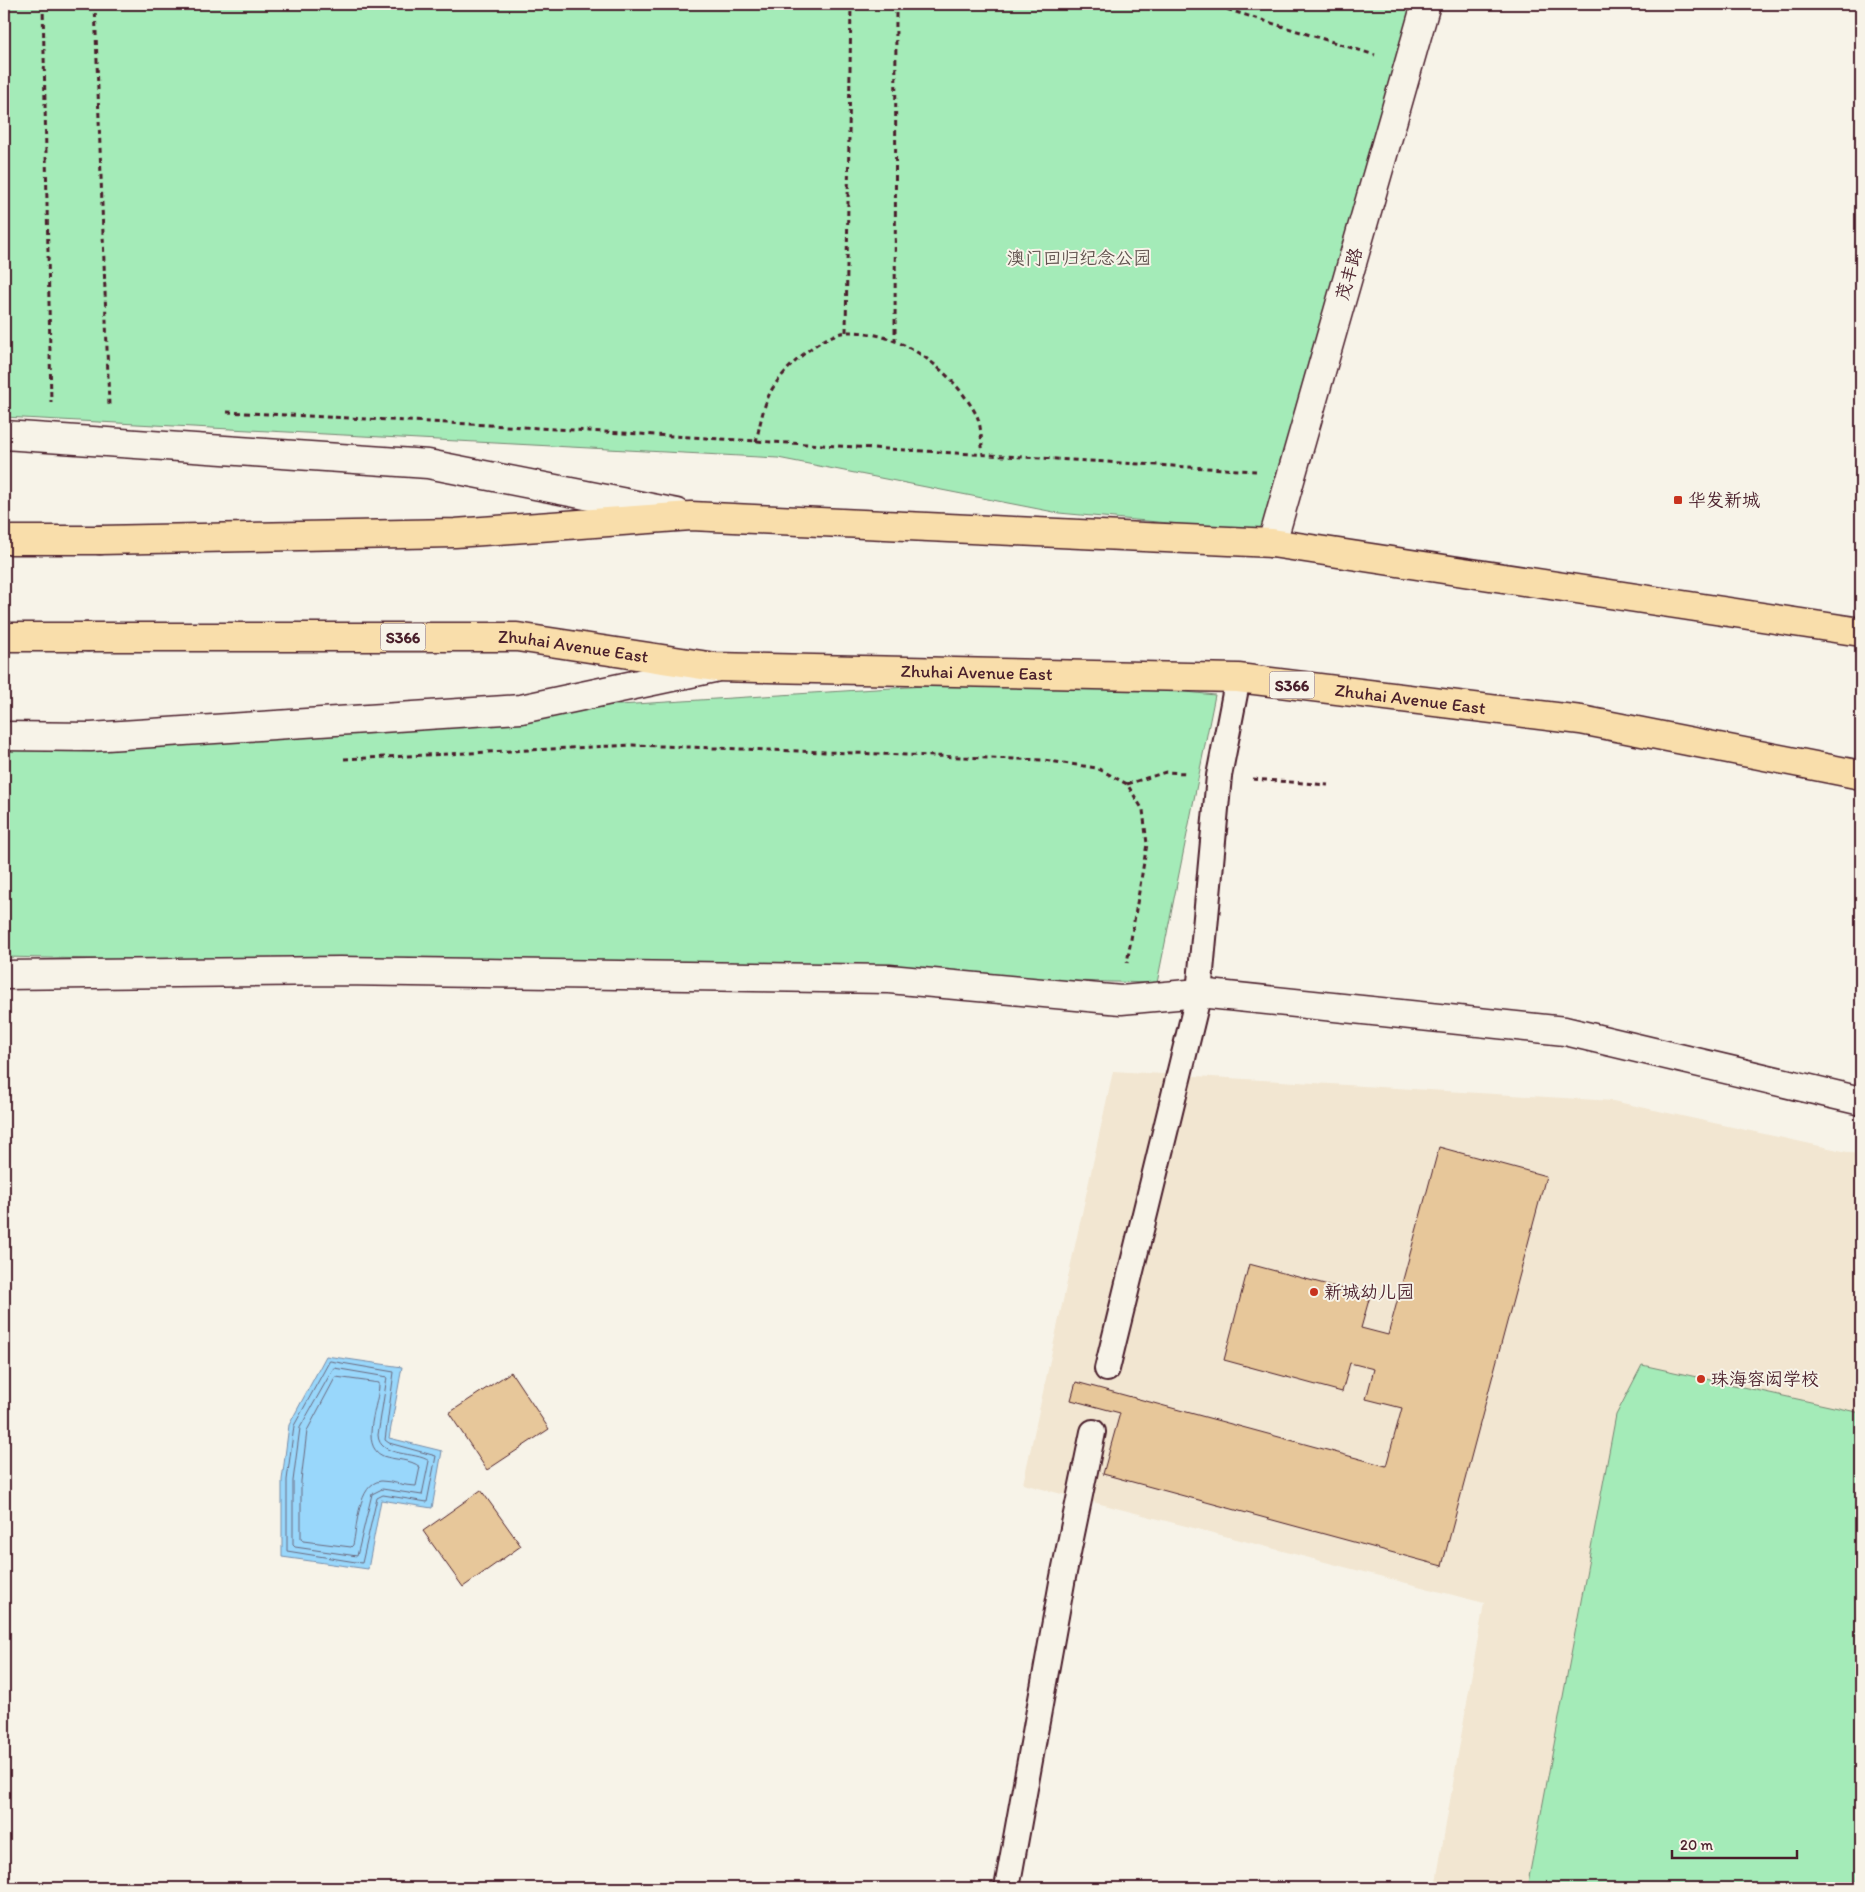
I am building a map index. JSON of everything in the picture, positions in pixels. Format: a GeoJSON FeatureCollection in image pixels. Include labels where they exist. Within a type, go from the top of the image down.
{"type":"FeatureCollection","features":[{"type":"Feature","properties":{"kind":"main road"},"geometry":{"type":"LineString","coordinates":[[4,540],[455,533],[691,516],[1272,543],[1861,632]]}},
{"type":"Feature","properties":{"kind":"main road","name":"Zhuhai Avenue East"},"geometry":{"type":"LineString","coordinates":[[4,637],[517,637],[715,667],[1238,678],[1581,720],[1861,775]]}},
{"type":"Feature","properties":{"kind":"street","name":"茂丰路"},"geometry":{"type":"LineString","coordinates":[[1272,543],[1426,4]]}},
{"type":"Feature","properties":{"kind":"street"},"geometry":{"type":"LineString","coordinates":[[4,435],[428,464],[691,516]]}},
{"type":"Feature","properties":{"kind":"street"},"geometry":{"type":"LineString","coordinates":[[4,736],[91,737],[521,709],[715,667]]}},
{"type":"Feature","properties":{"kind":"street"},"geometry":{"type":"LineString","coordinates":[[4,975],[340,971],[889,979],[1121,1000],[1199,993],[1565,1031],[1861,1101]]}},
{"type":"Feature","properties":{"kind":"lane"},"geometry":{"type":"LineString","coordinates":[[1107,1368],[1199,993],[1219,776],[1238,678]]}},
{"type":"Feature","properties":{"kind":"lane"},"geometry":{"type":"LineString","coordinates":[[1007,1888],[1063,1577],[1093,1432]]}},
{"type":"Feature","properties":{"kind":"path"},"geometry":{"type":"LineString","coordinates":[[43,4],[51,403]]}},
{"type":"Feature","properties":{"kind":"path"},"geometry":{"type":"LineString","coordinates":[[95,4],[108,406]]}},
{"type":"Feature","properties":{"kind":"path"},"geometry":{"type":"LineString","coordinates":[[846,332],[851,4]]}},
{"type":"Feature","properties":{"kind":"path"},"geometry":{"type":"LineString","coordinates":[[895,342],[896,4]]}},
{"type":"Feature","properties":{"kind":"path"},"geometry":{"type":"LineString","coordinates":[[1210,4],[1408,65]]}},
{"type":"Feature","properties":{"kind":"path"},"geometry":{"type":"LineString","coordinates":[[756,442],[762,417],[772,391],[791,366],[818,343],[846,332],[887,338],[928,358],[956,386],[977,416],[983,455]]}},
{"type":"Feature","properties":{"kind":"path"},"geometry":{"type":"LineString","coordinates":[[42,402],[61,403]]}},
{"type":"Feature","properties":{"kind":"path"},"geometry":{"type":"LineString","coordinates":[[99,405],[118,406]]}},
{"type":"Feature","properties":{"kind":"path"},"geometry":{"type":"LineString","coordinates":[[226,412],[1292,474]]}},
{"type":"Feature","properties":{"kind":"path"},"geometry":{"type":"LineString","coordinates":[[334,760],[633,745],[1044,760],[1097,768],[1127,784],[1143,810],[1147,844],[1121,1000]]}},
{"type":"Feature","properties":{"kind":"shaded area"},"geometry":{"type":"Polygon","coordinates":[[[1113,1071],[1613,1101],[1861,1155],[1861,1888],[1435,1888],[1484,1603],[1023,1484],[1113,1071]]]}},
{"type":"Feature","properties":{"kind":"green space","name":"澳门回归纪念公园"},"geometry":{"type":"Polygon","coordinates":[[[4,4],[1417,4],[1267,532],[1059,513],[778,458],[4,417],[4,4]]]}},
{"type":"Feature","properties":{"kind":"green space"},"geometry":{"type":"Polygon","coordinates":[[[1053,678],[1215,695],[1157,983],[4,957],[4,738],[89,738],[1053,678]]]}},
{"type":"Feature","properties":{"kind":"green space"},"geometry":{"type":"Polygon","coordinates":[[[1642,1365],[1861,1413],[1861,1888],[1527,1888],[1616,1415],[1642,1365]]]}},
{"type":"Feature","properties":{"kind":"water"},"geometry":{"type":"Polygon","coordinates":[[[326,1356],[402,1367],[389,1438],[442,1451],[432,1508],[381,1500],[368,1569],[282,1557],[282,1480],[289,1425],[326,1356]]]}},
{"type":"Feature","properties":{"kind":"building"},"geometry":{"type":"Polygon","coordinates":[[[1439,1147],[1546,1176],[1442,1566],[1103,1474],[1120,1413],[1071,1400],[1076,1382],[1386,1466],[1402,1408],[1366,1399],[1374,1369],[1350,1363],[1342,1392],[1224,1360],[1249,1264],[1370,1296],[1361,1328],[1388,1335],[1439,1147]]]}},
{"type":"Feature","properties":{"kind":"building"},"geometry":{"type":"Polygon","coordinates":[[[511,1372],[549,1429],[487,1470],[449,1413],[511,1372]]]}},
{"type":"Feature","properties":{"kind":"building"},"geometry":{"type":"Polygon","coordinates":[[[481,1490],[521,1546],[463,1587],[423,1531],[481,1490]]]}},
{"type":"Feature","properties":{"kind":"place","name":"华发新城"},"geometry":{"type":"Point","coordinates":[1678,500]}},
{"type":"Feature","properties":{"kind":"place","name":"新城幼儿园"},"geometry":{"type":"Point","coordinates":[1314,1292]}},
{"type":"Feature","properties":{"kind":"place","name":"珠海容闳学校"},"geometry":{"type":"Point","coordinates":[1701,1379]}}]}
